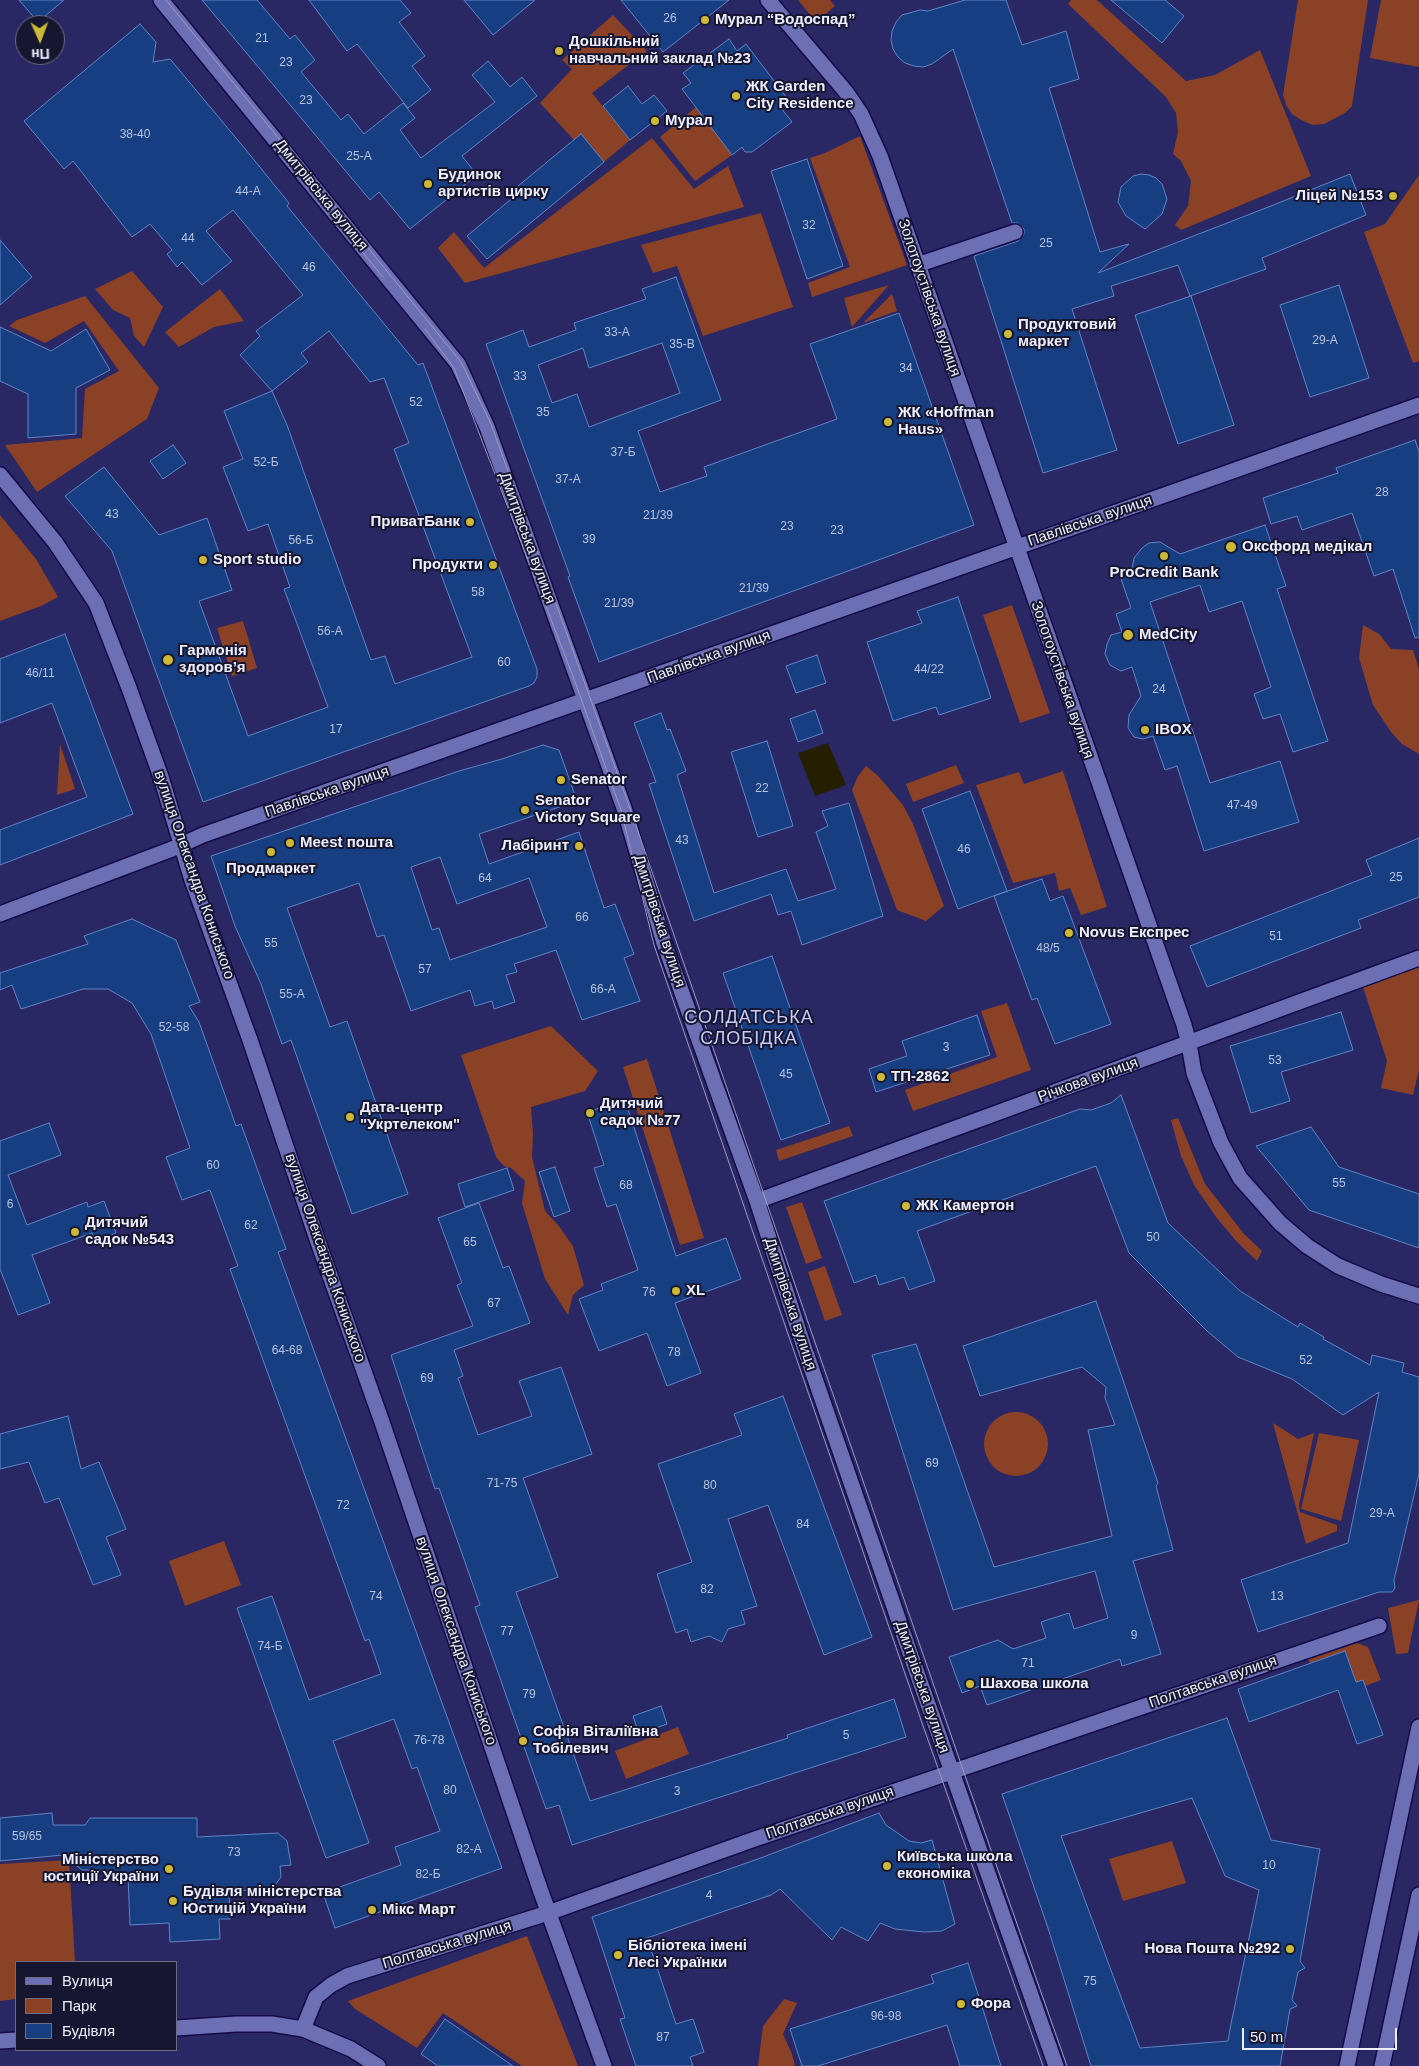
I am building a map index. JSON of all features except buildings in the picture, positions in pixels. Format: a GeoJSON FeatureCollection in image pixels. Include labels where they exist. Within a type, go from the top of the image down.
{"type":"FeatureCollection","features":[{"type":"Feature","properties":{"kind":"street","name":"Дмитрівська вулиця"},"geometry":{"type":"LineString","coordinates":[[161,0],[458,364],[487,427],[624,808],[664,943],[757,1201],[816,1382],[1056,2066]]}},
{"type":"Feature","properties":{"kind":"street","name":"Золотоустівська вулиця"},"geometry":{"type":"LineString","coordinates":[[768,0],[846,92],[861,114],[880,156],[1190,1044],[1194,1073],[1221,1144],[1240,1178],[1280,1223],[1308,1246],[1338,1266],[1380,1284],[1419,1296]]}},
{"type":"Feature","properties":{"kind":"street"},"geometry":{"type":"LineString","coordinates":[[917,265],[1015,232]]}},
{"type":"Feature","properties":{"kind":"street","name":"Павлівська вулиця"},"geometry":{"type":"LineString","coordinates":[[0,914],[182,844],[1419,404]]}},
{"type":"Feature","properties":{"kind":"street","name":"вулиця Олександра Кониського"},"geometry":{"type":"LineString","coordinates":[[0,475],[55,542],[99,610],[148,740],[192,880],[247,1031],[317,1240],[382,1422],[548,1913],[604,2066]]}},
{"type":"Feature","properties":{"kind":"street","name":"Річкова вулиця"},"geometry":{"type":"LineString","coordinates":[[757,1201],[1190,1044],[1419,958]]}},
{"type":"Feature","properties":{"kind":"street","name":"Полтавська вулиця"},"geometry":{"type":"LineString","coordinates":[[303,2028],[316,1998],[331,1985],[347,1976],[548,1913],[952,1771],[1380,1626]]}},
{"type":"Feature","properties":{"kind":"street"},"geometry":{"type":"LineString","coordinates":[[1348,2066],[1419,1727]]}},
{"type":"Feature","properties":{"kind":"street"},"geometry":{"type":"LineString","coordinates":[[1382,2066],[1419,1895]]}},
{"type":"Feature","properties":{"kind":"street"},"geometry":{"type":"LineString","coordinates":[[178,2028],[254,2024],[303,2028],[344,2045],[370,2063]]}},
{"type":"Feature","properties":{"kind":"street"},"geometry":{"type":"LineString","coordinates":[[0,2041],[15,2040]]}},
{"type":"Feature","properties":{"kind":"green space"},"geometry":{"type":"Polygon","coordinates":[[[798,0],[830,0],[835,6],[816,22],[798,0]]]}},
{"type":"Feature","properties":{"kind":"green space"},"geometry":{"type":"Polygon","coordinates":[[[1071,0],[1097,0],[1186,81],[1215,75],[1260,50],[1311,176],[1181,230],[1175,225],[1188,206],[1191,181],[1181,161],[1173,154],[1178,132],[1176,113],[1166,97],[1068,4],[1071,0]]]}},
{"type":"Feature","properties":{"kind":"green space"},"geometry":{"type":"Polygon","coordinates":[[[1298,0],[1368,0],[1352,106],[1345,113],[1324,124],[1313,125],[1292,114],[1286,105],[1283,95],[1298,0]]]}},
{"type":"Feature","properties":{"kind":"green space"},"geometry":{"type":"Polygon","coordinates":[[[1381,0],[1419,0],[1419,67],[1370,58],[1381,0]]]}},
{"type":"Feature","properties":{"kind":"green space"},"geometry":{"type":"Polygon","coordinates":[[[613,15],[647,51],[592,93],[630,140],[604,162],[581,134],[574,140],[540,103],[572,69],[562,60],[613,15]]]}},
{"type":"Feature","properties":{"kind":"green space"},"geometry":{"type":"Polygon","coordinates":[[[696,107],[732,155],[695,181],[660,137],[696,107]]]}},
{"type":"Feature","properties":{"kind":"green space"},"geometry":{"type":"Polygon","coordinates":[[[860,136],[907,265],[812,297],[808,283],[850,267],[810,158],[860,136]]]}},
{"type":"Feature","properties":{"kind":"green space"},"geometry":{"type":"Polygon","coordinates":[[[652,138],[694,189],[728,166],[744,207],[465,283],[438,248],[454,232],[484,268],[652,138]]]}},
{"type":"Feature","properties":{"kind":"green space"},"geometry":{"type":"Polygon","coordinates":[[[1419,175],[1419,361],[1413,363],[1364,232],[1385,224],[1419,175]]]}},
{"type":"Feature","properties":{"kind":"green space"},"geometry":{"type":"Polygon","coordinates":[[[761,213],[793,307],[703,336],[677,266],[653,273],[641,245],[761,213]]]}},
{"type":"Feature","properties":{"kind":"green space"},"geometry":{"type":"Polygon","coordinates":[[[132,271],[163,307],[144,347],[134,336],[130,318],[113,310],[95,289],[132,271]]]}},
{"type":"Feature","properties":{"kind":"green space"},"geometry":{"type":"Polygon","coordinates":[[[889,285],[852,327],[844,298],[889,285]]]}},
{"type":"Feature","properties":{"kind":"green space"},"geometry":{"type":"Polygon","coordinates":[[[220,289],[244,321],[214,327],[179,347],[165,332],[220,289]]]}},
{"type":"Feature","properties":{"kind":"green space"},"geometry":{"type":"Polygon","coordinates":[[[892,294],[897,311],[863,323],[892,294]]]}},
{"type":"Feature","properties":{"kind":"green space"},"geometry":{"type":"Polygon","coordinates":[[[85,296],[159,388],[147,419],[37,492],[5,445],[82,438],[85,389],[119,371],[84,321],[45,343],[9,326],[17,320],[85,296]]]}},
{"type":"Feature","properties":{"kind":"green space"},"geometry":{"type":"Polygon","coordinates":[[[0,515],[36,559],[58,597],[41,606],[0,621],[0,515]]]}},
{"type":"Feature","properties":{"kind":"green space"},"geometry":{"type":"Polygon","coordinates":[[[1012,605],[1050,713],[1020,723],[983,615],[1012,605]]]}},
{"type":"Feature","properties":{"kind":"green space"},"geometry":{"type":"Polygon","coordinates":[[[243,621],[257,668],[232,676],[217,628],[243,621]]]}},
{"type":"Feature","properties":{"kind":"green space"},"geometry":{"type":"Polygon","coordinates":[[[1363,625],[1379,634],[1391,649],[1413,650],[1419,669],[1419,754],[1402,744],[1391,732],[1373,705],[1359,658],[1363,625]]]}},
{"type":"Feature","properties":{"kind":"green space"},"geometry":{"type":"Polygon","coordinates":[[[60,744],[75,789],[57,795],[60,744]]]}},
{"type":"Feature","properties":{"kind":"green space"},"geometry":{"type":"Polygon","coordinates":[[[956,765],[964,783],[913,802],[906,784],[956,765]]]}},
{"type":"Feature","properties":{"kind":"green space"},"geometry":{"type":"Polygon","coordinates":[[[866,766],[878,776],[903,805],[913,824],[944,906],[926,921],[897,910],[852,790],[858,776],[866,766]]]}},
{"type":"Feature","properties":{"kind":"green space"},"geometry":{"type":"Polygon","coordinates":[[[1063,771],[1107,907],[1081,915],[1070,888],[1059,891],[1055,873],[1013,883],[976,785],[1019,772],[1024,784],[1063,771]]]}},
{"type":"Feature","properties":{"kind":"green space"},"geometry":{"type":"Polygon","coordinates":[[[1419,965],[1419,1070],[1413,1095],[1381,1088],[1387,1061],[1362,984],[1419,965]]]}},
{"type":"Feature","properties":{"kind":"green space"},"geometry":{"type":"Polygon","coordinates":[[[1007,1003],[1031,1070],[913,1111],[905,1090],[997,1057],[981,1011],[1007,1003]]]}},
{"type":"Feature","properties":{"kind":"green space"},"geometry":{"type":"Polygon","coordinates":[[[551,1026],[598,1071],[585,1091],[531,1107],[532,1157],[545,1211],[573,1246],[584,1285],[573,1295],[568,1315],[545,1279],[522,1203],[525,1181],[511,1168],[504,1166],[496,1157],[461,1055],[551,1026]]]}},
{"type":"Feature","properties":{"kind":"green space"},"geometry":{"type":"Polygon","coordinates":[[[647,1059],[704,1238],[680,1245],[623,1067],[647,1059]]]}},
{"type":"Feature","properties":{"kind":"green space"},"geometry":{"type":"Polygon","coordinates":[[[1178,1118],[1205,1184],[1244,1234],[1262,1251],[1257,1261],[1237,1242],[1216,1217],[1194,1185],[1181,1156],[1171,1120],[1178,1118]]]}},
{"type":"Feature","properties":{"kind":"green space"},"geometry":{"type":"Polygon","coordinates":[[[849,1126],[853,1136],[779,1161],[776,1150],[849,1126]]]}},
{"type":"Feature","properties":{"kind":"green space"},"geometry":{"type":"Polygon","coordinates":[[[802,1202],[822,1258],[806,1264],[786,1207],[802,1202]]]}},
{"type":"Feature","properties":{"kind":"green space"},"geometry":{"type":"Polygon","coordinates":[[[825,1266],[842,1315],[825,1321],[808,1272],[825,1266]]]}},
{"type":"Feature","properties":{"kind":"green space"},"geometry":{"type":"Polygon","coordinates":[[[1010,1412],[1022,1412],[1039,1421],[1046,1432],[1048,1444],[1046,1456],[1039,1467],[1022,1476],[1010,1476],[998,1471],[989,1462],[984,1450],[984,1438],[989,1426],[998,1417],[1010,1412]]]}},
{"type":"Feature","properties":{"kind":"green space"},"geometry":{"type":"Polygon","coordinates":[[[1273,1423],[1298,1439],[1314,1433],[1299,1505],[1300,1512],[1337,1525],[1337,1531],[1306,1544],[1273,1423]]]}},
{"type":"Feature","properties":{"kind":"green space"},"geometry":{"type":"Polygon","coordinates":[[[1319,1433],[1359,1440],[1341,1521],[1301,1509],[1319,1433]]]}},
{"type":"Feature","properties":{"kind":"green space"},"geometry":{"type":"Polygon","coordinates":[[[224,1541],[241,1585],[185,1606],[169,1561],[224,1541]]]}},
{"type":"Feature","properties":{"kind":"green space"},"geometry":{"type":"Polygon","coordinates":[[[1419,1600],[1408,1653],[1396,1654],[1388,1608],[1419,1600]]]}},
{"type":"Feature","properties":{"kind":"green space"},"geometry":{"type":"Polygon","coordinates":[[[1357,1643],[1368,1647],[1381,1680],[1365,1686],[1363,1680],[1356,1682],[1345,1651],[1310,1663],[1308,1659],[1357,1643]]]}},
{"type":"Feature","properties":{"kind":"green space"},"geometry":{"type":"Polygon","coordinates":[[[678,1727],[689,1754],[626,1779],[615,1751],[678,1727]]]}},
{"type":"Feature","properties":{"kind":"green space"},"geometry":{"type":"Polygon","coordinates":[[[1172,1841],[1186,1883],[1123,1901],[1109,1859],[1172,1841]]]}},
{"type":"Feature","properties":{"kind":"green space"},"geometry":{"type":"Polygon","coordinates":[[[69,1860],[75,1961],[15,1961],[15,1999],[0,2001],[0,1864],[69,1860]]]}},
{"type":"Feature","properties":{"kind":"green space"},"geometry":{"type":"Polygon","coordinates":[[[527,1936],[578,2066],[522,2066],[443,2013],[417,2048],[355,2009],[348,2001],[527,1936]]]}},
{"type":"Feature","properties":{"kind":"green space"},"geometry":{"type":"Polygon","coordinates":[[[784,1999],[797,2003],[783,2034],[795,2066],[758,2066],[763,2026],[784,1999]]]}},
{"type":"Feature","properties":{"kind":"shaded area"},"geometry":{"type":"Polygon","coordinates":[[[828,743],[846,785],[815,796],[798,753],[828,743]]]}},
{"type":"Feature","properties":{"kind":"tram line"},"geometry":{"type":"LineString","coordinates":[[166,0],[461,362],[491,424],[631,811],[1067,2066]]}},
{"type":"Feature","properties":{"kind":"tram line"},"geometry":{"type":"LineString","coordinates":[[332,215],[383,277]]}},
{"type":"Feature","properties":{"kind":"tram line"},"geometry":{"type":"LineString","coordinates":[[425,329],[454,368],[574,679],[621,810],[654,945],[922,1723],[1043,2066]]}},
{"type":"Feature","properties":{"kind":"place","name":"Мурал “Водоспад”"},"geometry":{"type":"Point","coordinates":[705,20]}},
{"type":"Feature","properties":{"kind":"place","name":"Дошкільний навчальний заклад №23"},"geometry":{"type":"Point","coordinates":[559,51]}},
{"type":"Feature","properties":{"kind":"place","name":"ЖК Garden City Residence"},"geometry":{"type":"Point","coordinates":[736,96]}},
{"type":"Feature","properties":{"kind":"place","name":"Мурал"},"geometry":{"type":"Point","coordinates":[655,121]}},
{"type":"Feature","properties":{"kind":"place","name":"Будинок артистів цирку"},"geometry":{"type":"Point","coordinates":[428,184]}},
{"type":"Feature","properties":{"kind":"place","name":"Ліцей №153"},"geometry":{"type":"Point","coordinates":[1393,196]}},
{"type":"Feature","properties":{"kind":"place","name":"Продуктовий маркет"},"geometry":{"type":"Point","coordinates":[1008,334]}},
{"type":"Feature","properties":{"kind":"place","name":"ЖК «Hoffman Haus»"},"geometry":{"type":"Point","coordinates":[888,422]}},
{"type":"Feature","properties":{"kind":"place","name":"ПриватБанк"},"geometry":{"type":"Point","coordinates":[470,522]}},
{"type":"Feature","properties":{"kind":"place","name":"Оксфорд медікал"},"geometry":{"type":"Point","coordinates":[1231,547]}},
{"type":"Feature","properties":{"kind":"place","name":"ProCredit Bank"},"geometry":{"type":"Point","coordinates":[1164,556]}},
{"type":"Feature","properties":{"kind":"place","name":"Sport studio"},"geometry":{"type":"Point","coordinates":[203,560]}},
{"type":"Feature","properties":{"kind":"place","name":"Продукти"},"geometry":{"type":"Point","coordinates":[493,565]}},
{"type":"Feature","properties":{"kind":"place","name":"MedCity"},"geometry":{"type":"Point","coordinates":[1128,635]}},
{"type":"Feature","properties":{"kind":"place","name":"Гармонія здоровʼя"},"geometry":{"type":"Point","coordinates":[168,660]}},
{"type":"Feature","properties":{"kind":"place","name":"IBOX"},"geometry":{"type":"Point","coordinates":[1145,730]}},
{"type":"Feature","properties":{"kind":"place","name":"Senator"},"geometry":{"type":"Point","coordinates":[561,780]}},
{"type":"Feature","properties":{"kind":"place","name":"Senator Victory Square"},"geometry":{"type":"Point","coordinates":[525,810]}},
{"type":"Feature","properties":{"kind":"place","name":"Meest пошта"},"geometry":{"type":"Point","coordinates":[290,843]}},
{"type":"Feature","properties":{"kind":"place","name":"Лабіринт"},"geometry":{"type":"Point","coordinates":[579,846]}},
{"type":"Feature","properties":{"kind":"place","name":"Продмаркет"},"geometry":{"type":"Point","coordinates":[271,852]}},
{"type":"Feature","properties":{"kind":"place","name":"Novus Експрес"},"geometry":{"type":"Point","coordinates":[1069,933]}},
{"type":"Feature","properties":{"kind":"place","name":"ТП-2862"},"geometry":{"type":"Point","coordinates":[881,1077]}},
{"type":"Feature","properties":{"kind":"place","name":"Дитячий садок №77"},"geometry":{"type":"Point","coordinates":[590,1113]}},
{"type":"Feature","properties":{"kind":"place","name":"Дата-центр \"Укртелеком\""},"geometry":{"type":"Point","coordinates":[350,1117]}},
{"type":"Feature","properties":{"kind":"place","name":"ЖК Камертон"},"geometry":{"type":"Point","coordinates":[906,1206]}},
{"type":"Feature","properties":{"kind":"place","name":"Дитячий садок №543"},"geometry":{"type":"Point","coordinates":[75,1232]}},
{"type":"Feature","properties":{"kind":"place","name":"XL"},"geometry":{"type":"Point","coordinates":[676,1291]}},
{"type":"Feature","properties":{"kind":"place","name":"Шахова школа"},"geometry":{"type":"Point","coordinates":[970,1684]}},
{"type":"Feature","properties":{"kind":"place","name":"Софія Віталіївна Тобілевич"},"geometry":{"type":"Point","coordinates":[523,1741]}},
{"type":"Feature","properties":{"kind":"place","name":"Київська школа економіка"},"geometry":{"type":"Point","coordinates":[887,1866]}},
{"type":"Feature","properties":{"kind":"place","name":"Міністерство юстиції України"},"geometry":{"type":"Point","coordinates":[169,1869]}},
{"type":"Feature","properties":{"kind":"place","name":"Будівля міністерства Юстицій України"},"geometry":{"type":"Point","coordinates":[173,1901]}},
{"type":"Feature","properties":{"kind":"place","name":"Мікс Март"},"geometry":{"type":"Point","coordinates":[372,1910]}},
{"type":"Feature","properties":{"kind":"place","name":"Нова Пошта №292"},"geometry":{"type":"Point","coordinates":[1290,1949]}},
{"type":"Feature","properties":{"kind":"place","name":"Бібліотека імені Лесі Українки"},"geometry":{"type":"Point","coordinates":[618,1955]}},
{"type":"Feature","properties":{"kind":"place","name":"Фора"},"geometry":{"type":"Point","coordinates":[961,2004]}},
{"type":"Feature","properties":{"kind":"district","name":"СОЛДАТСЬКА СЛОБІДКА"},"geometry":{"type":"Point","coordinates":[749,1028]}}]}
